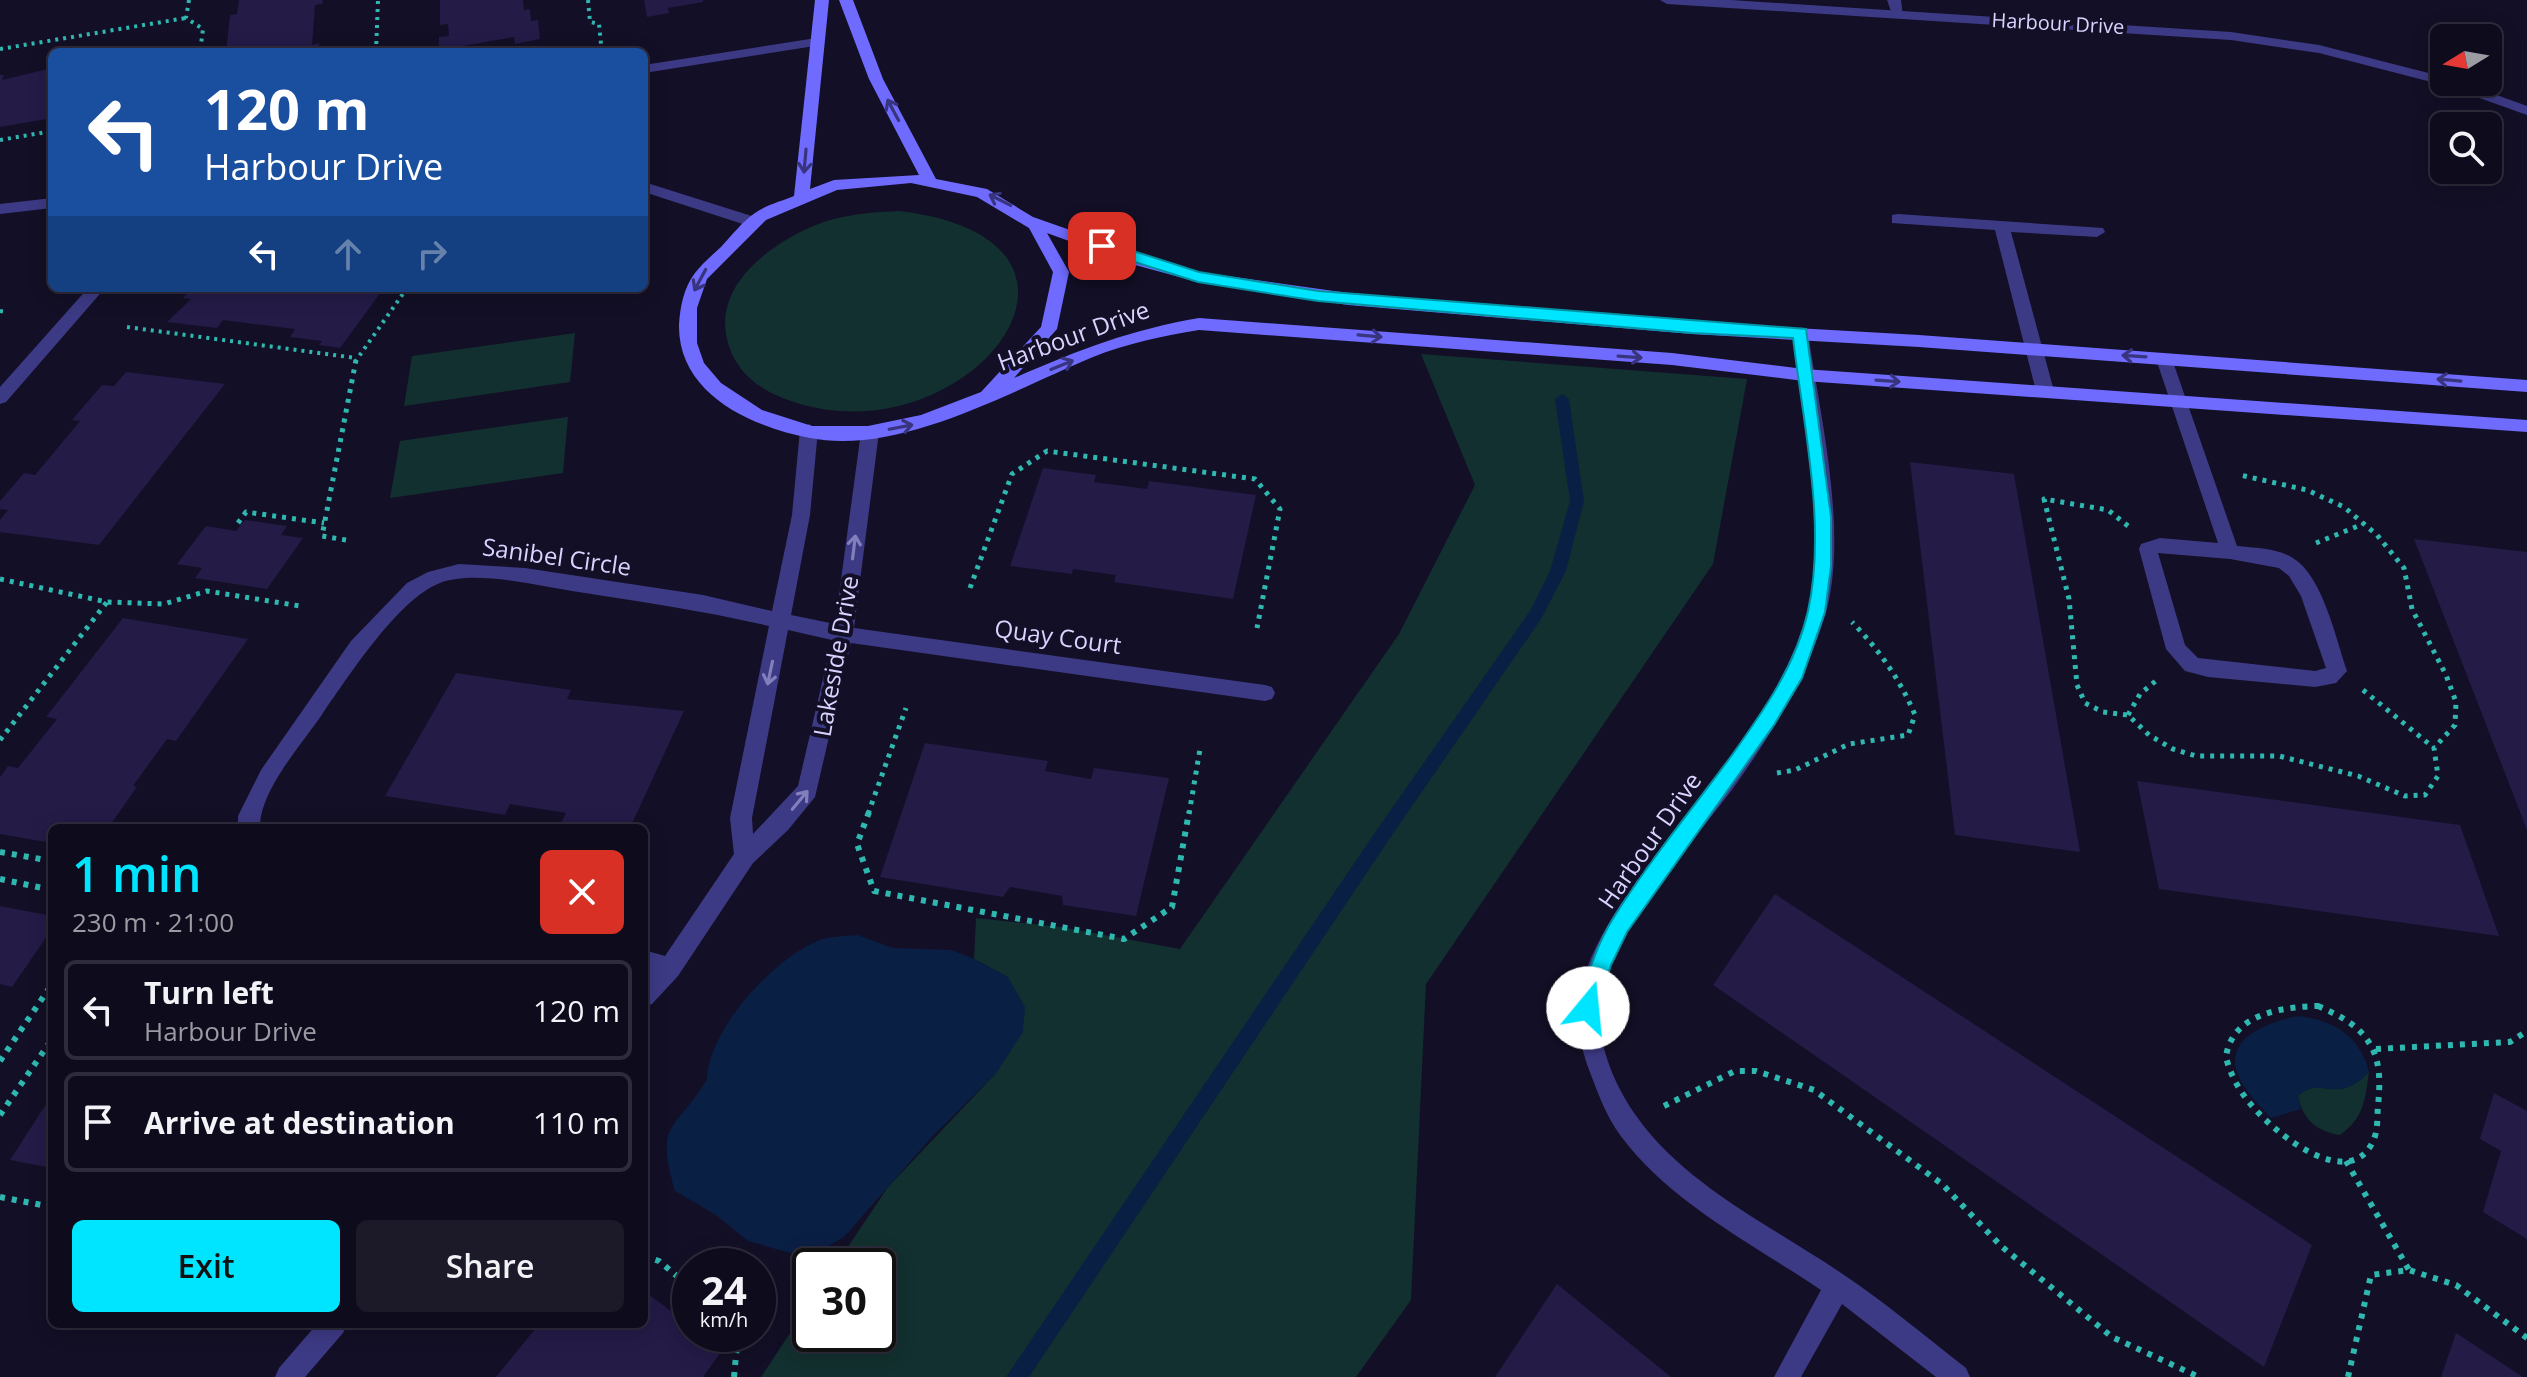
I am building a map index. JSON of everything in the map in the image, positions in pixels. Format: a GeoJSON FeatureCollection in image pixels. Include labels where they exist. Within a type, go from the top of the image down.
{"type":"FeatureCollection","features":[{"type":"Feature","properties":{"kind":"street"},"geometry":{"type":"LineString","coordinates":[[802,196],[822,0]]}},
{"type":"Feature","properties":{"kind":"street"},"geometry":{"type":"LineString","coordinates":[[846,0],[876,79],[929,179]]}},
{"type":"Feature","properties":{"kind":"street","name":"Harbour Drive"},"geometry":{"type":"LineString","coordinates":[[1667,0],[1896,7],[2259,39],[2319,49],[2430,77]]}},
{"type":"Feature","properties":{"kind":"street"},"geometry":{"type":"LineString","coordinates":[[648,68],[816,42]]}},
{"type":"Feature","properties":{"kind":"street","name":"Harbour Drive"},"geometry":{"type":"LineString","coordinates":[[2486,96],[2527,111]]}},
{"type":"Feature","properties":{"kind":"street","name":"Harbour Drive"},"geometry":{"type":"LineString","coordinates":[[2527,386],[2034,349],[1692,328],[1341,299],[1198,277],[1141,261],[1033,222],[1008,204],[980,190],[929,179],[872,180],[802,196],[752,222],[715,255],[696,283],[688,311],[688,339],[696,364],[712,386],[735,405],[765,419],[809,430],[870,432],[933,419],[1137,336],[1184,325],[1338,333],[1672,359],[1804,375],[2527,426]]}},
{"type":"Feature","properties":{"kind":"street"},"geometry":{"type":"LineString","coordinates":[[648,188],[752,222]]}},
{"type":"Feature","properties":{"kind":"street"},"geometry":{"type":"LineString","coordinates":[[0,209],[48,203]]}},
{"type":"Feature","properties":{"kind":"street"},"geometry":{"type":"LineString","coordinates":[[1898,219],[2097,232]]}},
{"type":"Feature","properties":{"kind":"street"},"geometry":{"type":"LineString","coordinates":[[989,394],[1021,369],[1041,345],[1055,318],[1061,292],[1059,267],[1050,244],[1033,222]]}},
{"type":"Feature","properties":{"kind":"street"},"geometry":{"type":"LineString","coordinates":[[2001,225],[2045,391]]}},
{"type":"Feature","properties":{"kind":"street"},"geometry":{"type":"LineString","coordinates":[[0,398],[93,292]]}},
{"type":"Feature","properties":{"kind":"street"},"geometry":{"type":"LineString","coordinates":[[1338,333],[1341,299]]}},
{"type":"Feature","properties":{"kind":"street","name":"Harbour Drive"},"geometry":{"type":"LineString","coordinates":[[1800,333],[1822,517],[1823,566],[1818,599],[1793,678],[1620,925],[1601,964],[1588,1008],[1591,1041],[1627,1124],[1656,1158],[1695,1191],[1838,1285],[1957,1377]]}},
{"type":"Feature","properties":{"kind":"street"},"geometry":{"type":"LineString","coordinates":[[2164,359],[2230,552]]}},
{"type":"Feature","properties":{"kind":"street"},"geometry":{"type":"LineString","coordinates":[[745,856],[741,818],[801,515],[809,430]]}},
{"type":"Feature","properties":{"kind":"street","name":"Lakeside Drive"},"geometry":{"type":"LineString","coordinates":[[648,992],[670,968],[745,856],[780,823],[808,790],[843,634],[870,432]]}},
{"type":"Feature","properties":{"kind":"street"},"geometry":{"type":"LineString","coordinates":[[2160,545],[2230,552],[2286,564],[2297,572],[2306,586],[2337,671],[2329,677],[2315,679],[2208,669],[2192,665],[2176,649],[2148,549],[2160,545]]}},
{"type":"Feature","properties":{"kind":"street","name":"Sanibel Circle"},"geometry":{"type":"LineString","coordinates":[[249,824],[249,816],[268,776],[358,647],[396,604],[414,588],[435,577],[477,570],[513,574],[703,603],[843,634]]}},
{"type":"Feature","properties":{"kind":"street","name":"Quay Court"},"geometry":{"type":"LineString","coordinates":[[843,634],[1265,693]]}},
{"type":"Feature","properties":{"kind":"street"},"geometry":{"type":"LineString","coordinates":[[648,962],[670,968]]}},
{"type":"Feature","properties":{"kind":"street"},"geometry":{"type":"LineString","coordinates":[[1787,1377],[1838,1285]]}},
{"type":"Feature","properties":{"kind":"street"},"geometry":{"type":"LineString","coordinates":[[288,1377],[331,1328]]}},
{"type":"Feature","properties":{"kind":"path"},"geometry":{"type":"LineString","coordinates":[[186,18],[189,0]]}},
{"type":"Feature","properties":{"kind":"path"},"geometry":{"type":"LineString","coordinates":[[376,48],[378,0]]}},
{"type":"Feature","properties":{"kind":"path"},"geometry":{"type":"LineString","coordinates":[[588,0],[590,22],[599,24],[601,44]]}},
{"type":"Feature","properties":{"kind":"path"},"geometry":{"type":"LineString","coordinates":[[0,49],[186,18],[203,29],[201,48]]}},
{"type":"Feature","properties":{"kind":"path"},"geometry":{"type":"LineString","coordinates":[[0,140],[48,132]]}},
{"type":"Feature","properties":{"kind":"path"},"geometry":{"type":"LineString","coordinates":[[346,540],[322,536],[356,358],[404,292]]}},
{"type":"Feature","properties":{"kind":"path"},"geometry":{"type":"LineString","coordinates":[[127,327],[356,358]]}},
{"type":"Feature","properties":{"kind":"path"},"geometry":{"type":"LineString","coordinates":[[970,588],[1012,474],[1047,451],[1255,479],[1280,509],[1257,628]]}},
{"type":"Feature","properties":{"kind":"path"},"geometry":{"type":"LineString","coordinates":[[238,523],[246,512],[324,523]]}},
{"type":"Feature","properties":{"kind":"path"},"geometry":{"type":"LineString","coordinates":[[2286,564],[2325,537],[2363,524]]}},
{"type":"Feature","properties":{"kind":"path"},"geometry":{"type":"LineString","coordinates":[[0,579],[107,602],[164,604],[207,591],[300,606]]}},
{"type":"Feature","properties":{"kind":"path"},"geometry":{"type":"LineString","coordinates":[[1731,770],[1790,773],[1836,748],[1862,740],[1891,740],[1908,735],[1915,715],[1905,689],[1881,652],[1853,622],[1818,599]]}},
{"type":"Feature","properties":{"kind":"path"},"geometry":{"type":"LineString","coordinates":[[0,740],[107,602]]}},
{"type":"Feature","properties":{"kind":"path"},"geometry":{"type":"LineString","coordinates":[[2128,715],[2140,694],[2184,658]]}},
{"type":"Feature","properties":{"kind":"path"},"geometry":{"type":"LineString","coordinates":[[2337,671],[2434,748]]}},
{"type":"Feature","properties":{"kind":"path"},"geometry":{"type":"LineString","coordinates":[[906,708],[857,844],[874,891],[1124,939],[1172,907],[1200,749]]}},
{"type":"Feature","properties":{"kind":"path"},"geometry":{"type":"LineString","coordinates":[[0,852],[48,860]]}},
{"type":"Feature","properties":{"kind":"path"},"geometry":{"type":"LineString","coordinates":[[0,879],[48,889]]}},
{"type":"Feature","properties":{"kind":"path"},"geometry":{"type":"LineString","coordinates":[[0,1061],[48,990]]}},
{"type":"Feature","properties":{"kind":"path"},"geometry":{"type":"LineString","coordinates":[[2318,1006],[2343,1016],[2362,1031],[2376,1049],[2381,1085],[2375,1140],[2361,1155],[2346,1161],[2340,1163],[2299,1149],[2262,1120],[2232,1079],[2225,1056],[2233,1037],[2270,1010],[2318,1006]]}},
{"type":"Feature","properties":{"kind":"path"},"geometry":{"type":"LineString","coordinates":[[2376,1049],[2510,1042],[2527,1031]]}},
{"type":"Feature","properties":{"kind":"path"},"geometry":{"type":"LineString","coordinates":[[0,1115],[48,1045]]}},
{"type":"Feature","properties":{"kind":"path"},"geometry":{"type":"LineString","coordinates":[[1627,1124],[1735,1071],[1756,1071],[1814,1090],[1942,1184],[2001,1246],[2112,1337],[2199,1377]]}},
{"type":"Feature","properties":{"kind":"path"},"geometry":{"type":"LineString","coordinates":[[2346,1161],[2409,1270]]}},
{"type":"Feature","properties":{"kind":"path"},"geometry":{"type":"LineString","coordinates":[[0,1197],[48,1206]]}},
{"type":"Feature","properties":{"kind":"path"},"geometry":{"type":"LineString","coordinates":[[648,1257],[659,1261],[672,1272]]}},
{"type":"Feature","properties":{"kind":"path"},"geometry":{"type":"LineString","coordinates":[[2348,1377],[2357,1348],[2362,1300],[2371,1275],[2409,1270],[2456,1285],[2527,1338]]}},
{"type":"Feature","properties":{"kind":"path"},"geometry":{"type":"LineString","coordinates":[[734,1377],[736,1352]]}},
{"type":"Feature","properties":{"kind":"green space"},"geometry":{"type":"Polygon","coordinates":[[[899,211],[972,230],[1009,262],[1018,300],[1001,340],[965,376],[914,402],[853,411],[788,400],[767,391],[749,378],[730,350],[725,318],[730,298],[754,264],[789,238],[827,221],[899,211]]]}},
{"type":"Feature","properties":{"kind":"green space"},"geometry":{"type":"Polygon","coordinates":[[[575,333],[570,382],[404,406],[412,356],[575,333]]]}},
{"type":"Feature","properties":{"kind":"green space"},"geometry":{"type":"Polygon","coordinates":[[[1421,354],[1747,379],[1713,564],[1426,984],[1411,1300],[1356,1377],[761,1377],[792,1330],[792,1352],[896,1352],[896,1248],[847,1248],[888,1187],[997,1072],[1022,1024],[1008,977],[974,959],[976,918],[1061,927],[1180,949],[1399,634],[1475,485],[1421,354]]]}},
{"type":"Feature","properties":{"kind":"green space"},"geometry":{"type":"Polygon","coordinates":[[[568,417],[563,473],[390,498],[400,441],[568,417]]]}},
{"type":"Feature","properties":{"kind":"green space"},"geometry":{"type":"Polygon","coordinates":[[[2369,1072],[2359,1115],[2340,1135],[2324,1131],[2307,1118],[2298,1096],[2314,1088],[2347,1087],[2369,1072]]]}},
{"type":"Feature","properties":{"kind":"water"},"geometry":{"type":"Polygon","coordinates":[[[857,935],[893,948],[952,950],[974,959],[1008,977],[1025,1007],[1023,1032],[997,1072],[931,1138],[844,1237],[825,1248],[792,1248],[790,1253],[748,1241],[716,1215],[675,1191],[669,1168],[668,1138],[707,1079],[719,1038],[747,997],[783,962],[802,949],[838,936],[857,935]]]}},
{"type":"Feature","properties":{"kind":"water"},"geometry":{"type":"Polygon","coordinates":[[[2298,1016],[2323,1021],[2344,1032],[2359,1049],[2369,1072],[2347,1087],[2307,1090],[2298,1096],[2301,1109],[2271,1118],[2243,1085],[2235,1059],[2244,1040],[2253,1032],[2298,1016]]]}},
{"type":"Feature","properties":{"kind":"building"},"geometry":{"type":"Polygon","coordinates":[[[239,0],[323,0],[322,4],[315,5],[312,45],[319,43],[319,48],[226,48],[230,15],[237,14],[239,0]]]}},
{"type":"Feature","properties":{"kind":"building"},"geometry":{"type":"Polygon","coordinates":[[[440,0],[523,0],[524,10],[530,9],[531,21],[538,20],[540,39],[515,44],[514,37],[463,48],[439,48],[439,37],[449,36],[448,24],[440,25],[440,0]]]}},
{"type":"Feature","properties":{"kind":"building"},"geometry":{"type":"Polygon","coordinates":[[[644,0],[703,2],[668,8],[669,13],[647,17],[644,0]]]}},
{"type":"Feature","properties":{"kind":"building"},"geometry":{"type":"Polygon","coordinates":[[[48,69],[48,119],[0,127],[0,75],[4,75],[2,80],[48,69]]]}},
{"type":"Feature","properties":{"kind":"building"},"geometry":{"type":"Polygon","coordinates":[[[188,292],[381,292],[340,348],[319,345],[322,341],[290,337],[295,329],[223,320],[217,328],[167,322],[191,299],[183,298],[188,292]]]}},
{"type":"Feature","properties":{"kind":"building"},"geometry":{"type":"Polygon","coordinates":[[[126,372],[225,384],[99,545],[0,532],[0,520],[8,510],[0,509],[0,501],[24,473],[35,475],[80,421],[72,420],[102,385],[114,386],[126,372]]]}},
{"type":"Feature","properties":{"kind":"building"},"geometry":{"type":"Polygon","coordinates":[[[1910,462],[2014,474],[2080,852],[1955,835],[1910,462]]]}},
{"type":"Feature","properties":{"kind":"building"},"geometry":{"type":"Polygon","coordinates":[[[1043,468],[1096,475],[1094,482],[1147,489],[1149,481],[1256,495],[1233,599],[1114,582],[1116,575],[1073,569],[1072,574],[1010,566],[1043,468]]]}},
{"type":"Feature","properties":{"kind":"building"},"geometry":{"type":"Polygon","coordinates":[[[245,520],[287,526],[281,535],[303,538],[267,589],[195,578],[202,568],[177,564],[206,526],[236,531],[245,520]]]}},
{"type":"Feature","properties":{"kind":"building"},"geometry":{"type":"Polygon","coordinates":[[[2414,539],[2527,552],[2527,830],[2414,539]]]}},
{"type":"Feature","properties":{"kind":"building"},"geometry":{"type":"Polygon","coordinates":[[[123,618],[248,639],[176,741],[167,739],[133,786],[137,787],[111,824],[48,824],[48,842],[0,834],[0,777],[8,766],[18,768],[57,719],[46,717],[123,618]]]}},
{"type":"Feature","properties":{"kind":"building"},"geometry":{"type":"Polygon","coordinates":[[[456,673],[571,690],[567,699],[684,711],[632,824],[567,824],[561,823],[566,813],[510,804],[505,815],[385,796],[456,673]]]}},
{"type":"Feature","properties":{"kind":"building"},"geometry":{"type":"Polygon","coordinates":[[[925,743],[1048,761],[1045,771],[1091,779],[1094,768],[1169,778],[1136,916],[1063,905],[1062,896],[1010,887],[1003,897],[880,877],[925,743]]]}},
{"type":"Feature","properties":{"kind":"building"},"geometry":{"type":"Polygon","coordinates":[[[2137,781],[2460,825],[2499,936],[2159,889],[2137,781]]]}},
{"type":"Feature","properties":{"kind":"building"},"geometry":{"type":"Polygon","coordinates":[[[1775,894],[2312,1245],[2264,1367],[1713,985],[1775,894]]]}},
{"type":"Feature","properties":{"kind":"building"},"geometry":{"type":"Polygon","coordinates":[[[0,906],[48,915],[48,935],[12,987],[0,984],[0,906]]]}},
{"type":"Feature","properties":{"kind":"building"},"geometry":{"type":"Polygon","coordinates":[[[2494,1093],[2527,1111],[2527,1239],[2483,1212],[2501,1151],[2480,1139],[2494,1093]]]}},
{"type":"Feature","properties":{"kind":"building"},"geometry":{"type":"Polygon","coordinates":[[[48,1101],[48,1167],[10,1160],[48,1101]]]}},
{"type":"Feature","properties":{"kind":"building"},"geometry":{"type":"Polygon","coordinates":[[[1557,1284],[1671,1377],[1495,1377],[1557,1284]]]}},
{"type":"Feature","properties":{"kind":"building"},"geometry":{"type":"Polygon","coordinates":[[[648,1294],[672,1312],[672,1352],[721,1352],[703,1377],[496,1377],[534,1328],[648,1328],[648,1294]]]}},
{"type":"Feature","properties":{"kind":"building"},"geometry":{"type":"Polygon","coordinates":[[[2456,1333],[2523,1377],[2441,1377],[2456,1333]]]}},
{"type":"Feature","properties":{"kind":"waterway"},"geometry":{"type":"LineString","coordinates":[[1017,1377],[1382,836],[1536,615],[1558,571],[1577,501],[1562,399]]}},
{"type":"Feature","properties":{"kind":"route"},"geometry":{"type":"LineString","coordinates":[[1102,246],[1198,277],[1318,296],[1692,328],[1800,333],[1822,517],[1823,566],[1817,612],[1793,678],[1767,720],[1620,925],[1601,964],[1588,1008]]}}]}
